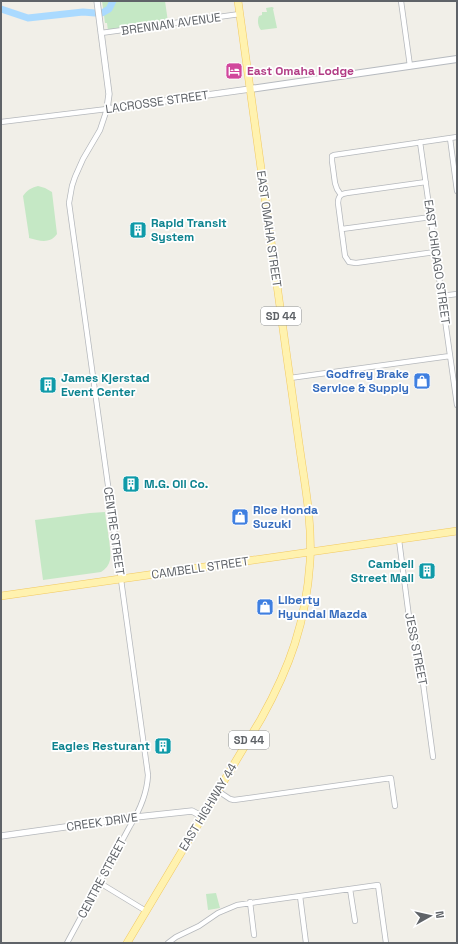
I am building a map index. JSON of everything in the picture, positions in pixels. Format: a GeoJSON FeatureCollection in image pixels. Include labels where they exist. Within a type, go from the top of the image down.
{"type":"FeatureCollection","features":[{"type":"Feature","properties":{"kind":"main road","name":"EAST OMAHA STREET"},"geometry":{"type":"LineString","coordinates":[[238,1],[309,508],[310,552]]}},
{"type":"Feature","properties":{"kind":"main road","name":"LACROSSE STREET"},"geometry":{"type":"LineString","coordinates":[[250,89],[457,59]]}},
{"type":"Feature","properties":{"kind":"main road","name":"CAMBELL STREET"},"geometry":{"type":"LineString","coordinates":[[1,596],[457,532]]}},
{"type":"Feature","properties":{"kind":"main road","name":"EAST HIGHWAY 44"},"geometry":{"type":"LineString","coordinates":[[127,943],[218,792],[270,703],[282,679],[296,644],[302,619],[307,592],[310,552]]}},
{"type":"Feature","properties":{"kind":"street"},"geometry":{"type":"LineString","coordinates":[[97,1],[109,94],[107,109]]}},
{"type":"Feature","properties":{"kind":"street"},"geometry":{"type":"LineString","coordinates":[[401,1],[410,66]]}},
{"type":"Feature","properties":{"kind":"street","name":"BRENNAN AVENUE"},"geometry":{"type":"LineString","coordinates":[[101,33],[240,14]]}},
{"type":"Feature","properties":{"kind":"street","name":"LACROSSE STREET"},"geometry":{"type":"LineString","coordinates":[[1,122],[250,89]]}},
{"type":"Feature","properties":{"kind":"street","name":"CENTRE STREET"},"geometry":{"type":"LineString","coordinates":[[67,943],[136,817],[145,796],[148,775],[69,203],[75,177],[83,159],[100,130],[107,109]]}},
{"type":"Feature","properties":{"kind":"street"},"geometry":{"type":"LineString","coordinates":[[341,195],[336,186],[334,177],[332,156],[334,154],[457,137]]}},
{"type":"Feature","properties":{"kind":"street"},"geometry":{"type":"LineString","coordinates":[[450,138],[457,191]]}},
{"type":"Feature","properties":{"kind":"street","name":"EAST CHICAGO STREET"},"geometry":{"type":"LineString","coordinates":[[420,142],[457,405]]}},
{"type":"Feature","properties":{"kind":"street"},"geometry":{"type":"LineString","coordinates":[[426,182],[341,195],[338,200],[345,256],[347,261],[356,263],[435,252]]}},
{"type":"Feature","properties":{"kind":"street"},"geometry":{"type":"LineString","coordinates":[[342,229],[431,217]]}},
{"type":"Feature","properties":{"kind":"street"},"geometry":{"type":"LineString","coordinates":[[441,296],[457,294]]}},
{"type":"Feature","properties":{"kind":"street"},"geometry":{"type":"LineString","coordinates":[[290,378],[450,356]]}},
{"type":"Feature","properties":{"kind":"street","name":"JESS STREET"},"geometry":{"type":"LineString","coordinates":[[399,540],[409,617],[421,668],[433,757]]}},
{"type":"Feature","properties":{"kind":"street"},"geometry":{"type":"LineString","coordinates":[[218,792],[234,800],[391,778],[394,806]]}},
{"type":"Feature","properties":{"kind":"street","name":"CREEK DRIVE"},"geometry":{"type":"LineString","coordinates":[[1,836],[136,817],[192,811],[202,817]]}},
{"type":"Feature","properties":{"kind":"street"},"geometry":{"type":"LineString","coordinates":[[100,883],[146,911]]}},
{"type":"Feature","properties":{"kind":"street"},"geometry":{"type":"LineString","coordinates":[[168,943],[176,937],[199,926],[218,913],[237,905],[378,885],[386,943]]}},
{"type":"Feature","properties":{"kind":"street"},"geometry":{"type":"LineString","coordinates":[[350,889],[355,921]]}},
{"type":"Feature","properties":{"kind":"street"},"geometry":{"type":"LineString","coordinates":[[300,896],[306,943]]}},
{"type":"Feature","properties":{"kind":"street"},"geometry":{"type":"LineString","coordinates":[[250,902],[254,935]]}},
{"type":"Feature","properties":{"kind":"green space"},"geometry":{"type":"Polygon","coordinates":[[[102,1],[165,1],[168,22],[108,31],[107,23],[105,23],[102,1]]]}},
{"type":"Feature","properties":{"kind":"green space"},"geometry":{"type":"Polygon","coordinates":[[[266,8],[274,8],[277,28],[261,30],[258,23],[259,16],[262,15],[262,12],[267,12],[266,8]]]}},
{"type":"Feature","properties":{"kind":"green space"},"geometry":{"type":"Polygon","coordinates":[[[38,186],[52,192],[57,234],[51,239],[44,241],[29,238],[23,196],[29,190],[38,186]]]}},
{"type":"Feature","properties":{"kind":"green space"},"geometry":{"type":"Polygon","coordinates":[[[105,512],[110,543],[110,562],[106,568],[101,572],[43,580],[35,520],[105,512]]]}},
{"type":"Feature","properties":{"kind":"green space"},"geometry":{"type":"Polygon","coordinates":[[[216,893],[220,908],[208,910],[206,894],[216,893]]]}},
{"type":"Feature","properties":{"kind":"waterway"},"geometry":{"type":"LineString","coordinates":[[1,9],[28,18],[83,12],[102,13],[109,9],[113,1]]}},
{"type":"Feature","properties":{"kind":"place","name":"East Omaha Lodge"},"geometry":{"type":"Point","coordinates":[234,71]}},
{"type":"Feature","properties":{"kind":"place","name":"Rapid Transit System"},"geometry":{"type":"Point","coordinates":[138,230]}},
{"type":"Feature","properties":{"kind":"place","name":"Godfrey Brake Service & Supply"},"geometry":{"type":"Point","coordinates":[422,381]}},
{"type":"Feature","properties":{"kind":"place","name":"James Kjerstad Event Center"},"geometry":{"type":"Point","coordinates":[48,385]}},
{"type":"Feature","properties":{"kind":"place","name":"M.G. Oil Co."},"geometry":{"type":"Point","coordinates":[131,484]}},
{"type":"Feature","properties":{"kind":"place","name":"Rice Honda Suzuki"},"geometry":{"type":"Point","coordinates":[240,517]}},
{"type":"Feature","properties":{"kind":"place","name":"Cambell Street Mall"},"geometry":{"type":"Point","coordinates":[427,571]}},
{"type":"Feature","properties":{"kind":"place","name":"Liberty Hyundai Mazda"},"geometry":{"type":"Point","coordinates":[265,607]}},
{"type":"Feature","properties":{"kind":"place","name":"Eagles Resturant"},"geometry":{"type":"Point","coordinates":[163,746]}}]}
